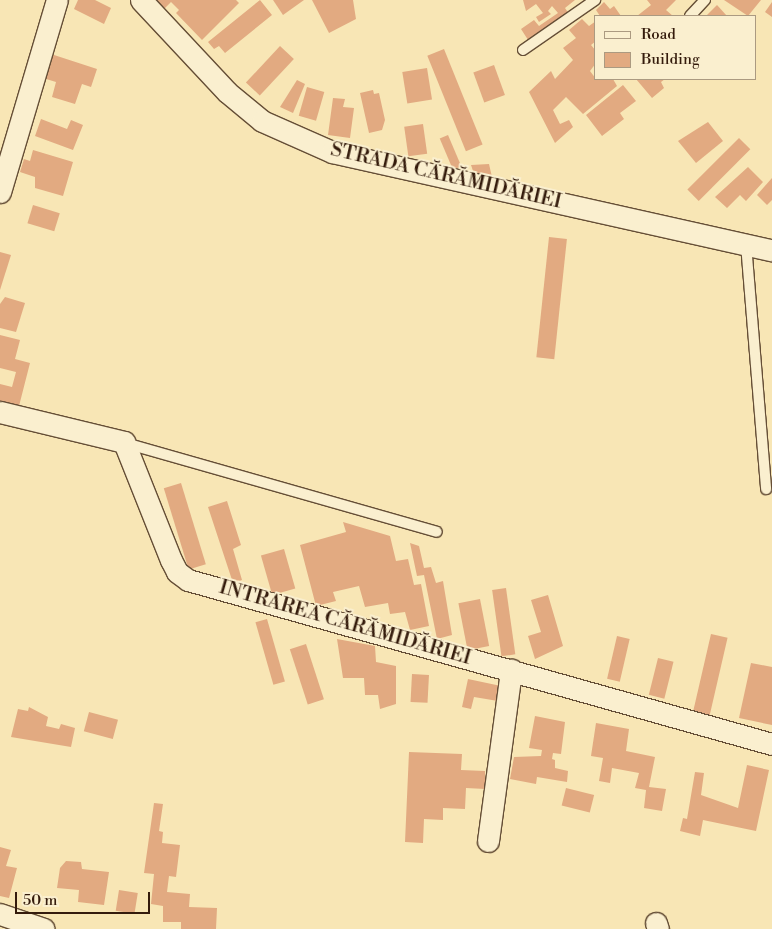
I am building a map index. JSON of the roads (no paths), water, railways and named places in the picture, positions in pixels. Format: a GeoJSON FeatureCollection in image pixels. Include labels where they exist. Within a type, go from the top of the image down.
{"type":"FeatureCollection","features":[{"type":"Feature","properties":{"kind":"street"},"geometry":{"type":"LineString","coordinates":[[0,192],[58,0]]}},
{"type":"Feature","properties":{"kind":"street","name":"STRADA CĂRĂMIDĂRIEI"},"geometry":{"type":"LineString","coordinates":[[140,0],[227,92],[262,121],[332,152],[772,250]]}},
{"type":"Feature","properties":{"kind":"street"},"geometry":{"type":"LineString","coordinates":[[0,412],[124,442]]}},
{"type":"Feature","properties":{"kind":"street","name":"INTRAREA CĂRĂMIDĂRIEI"},"geometry":{"type":"LineString","coordinates":[[124,442],[171,560],[177,572],[188,580],[772,744]]}},
{"type":"Feature","properties":{"kind":"street"},"geometry":{"type":"LineString","coordinates":[[488,841],[511,670]]}},
{"type":"Feature","properties":{"kind":"street"},"geometry":{"type":"LineString","coordinates":[[0,914],[44,929]]}},
{"type":"Feature","properties":{"kind":"lane"},"geometry":{"type":"LineString","coordinates":[[523,50],[595,0]]}},
{"type":"Feature","properties":{"kind":"lane"},"geometry":{"type":"LineString","coordinates":[[691,15],[705,0]]}},
{"type":"Feature","properties":{"kind":"lane"},"geometry":{"type":"LineString","coordinates":[[746,244],[766,489]]}},
{"type":"Feature","properties":{"kind":"lane"},"geometry":{"type":"LineString","coordinates":[[124,442],[437,532]]}}]}
